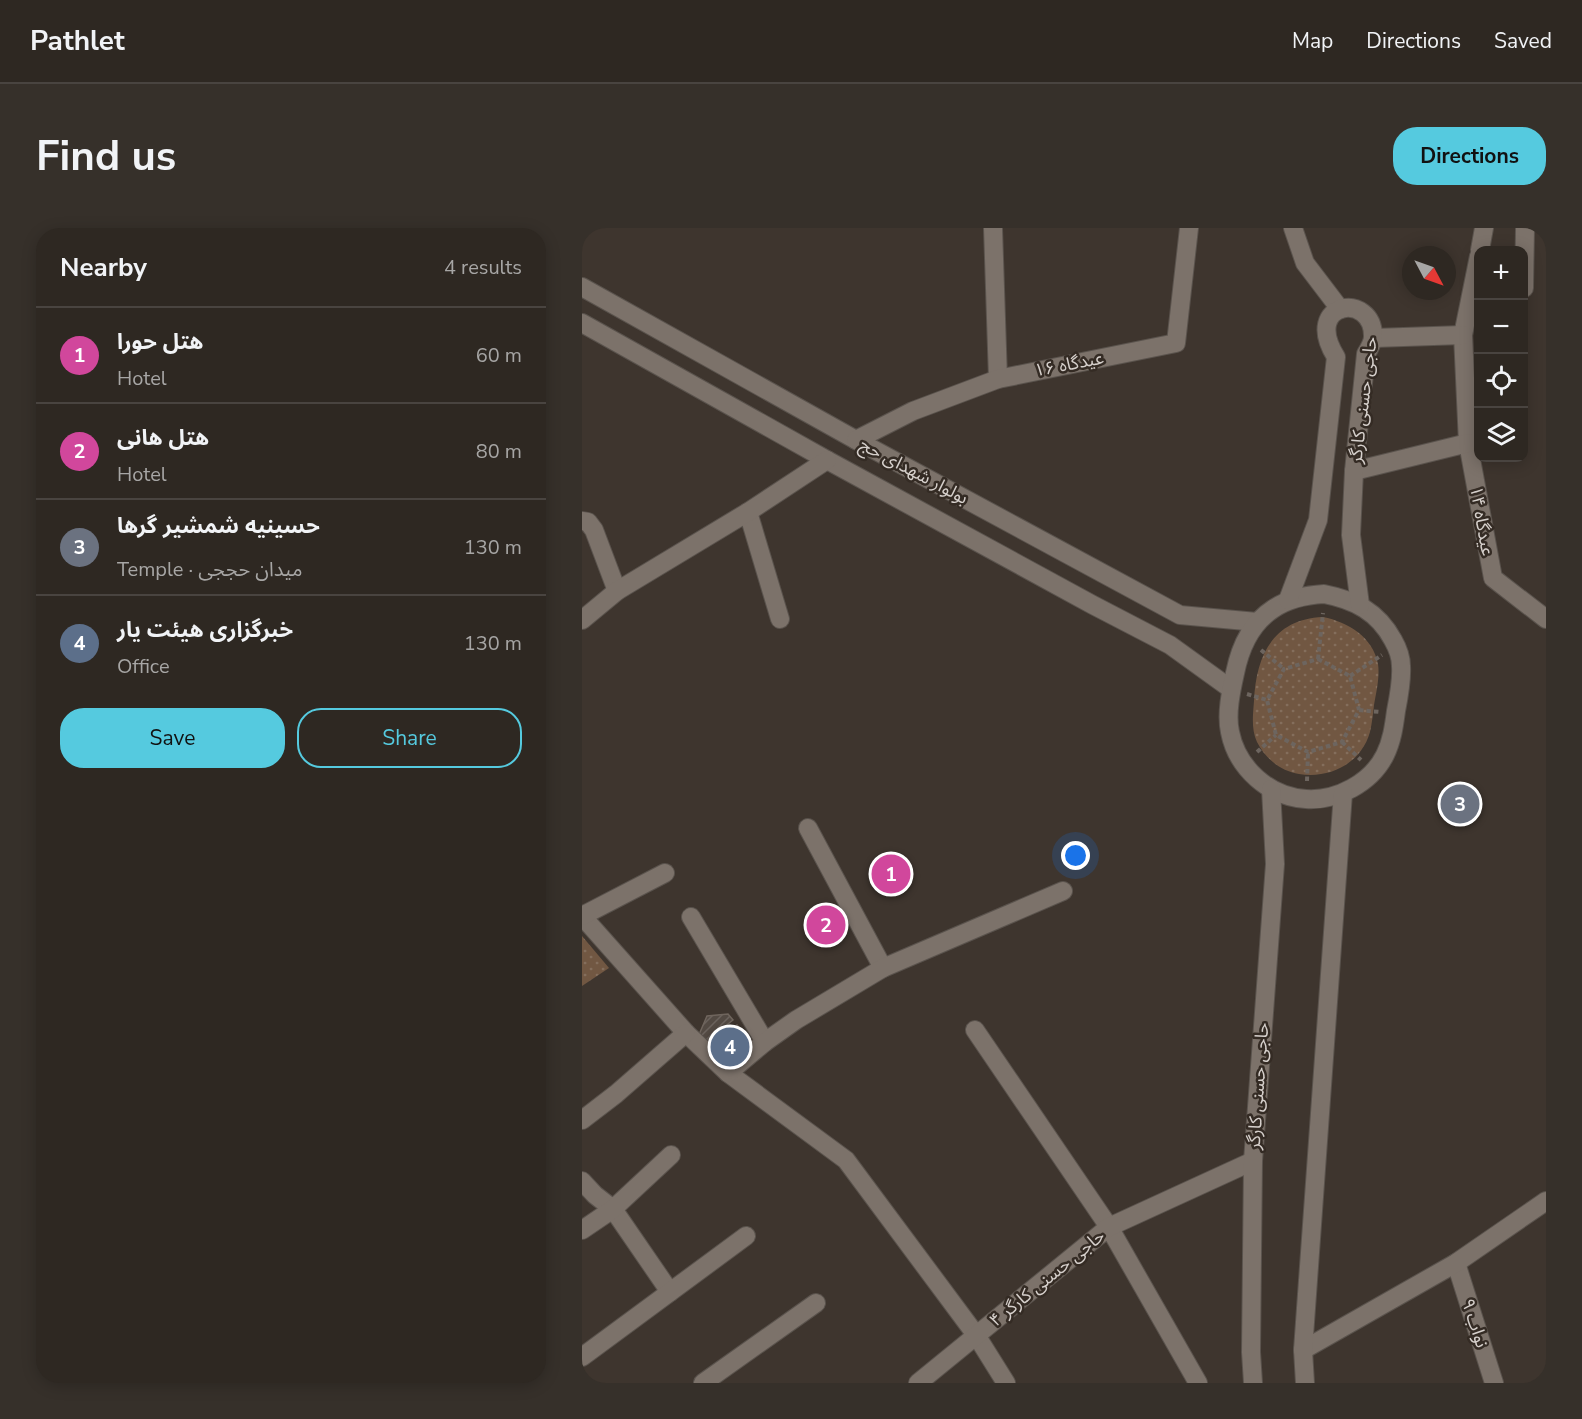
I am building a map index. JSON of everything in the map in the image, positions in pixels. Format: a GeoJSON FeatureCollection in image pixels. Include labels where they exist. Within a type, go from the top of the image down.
{"type":"FeatureCollection","features":[{"type":"Feature","properties":{"kind":"street"},"geometry":{"type":"LineString","coordinates":[[993,228],[998,379]]}},
{"type":"Feature","properties":{"kind":"street","name":"عیدگاه ۱۶"},"geometry":{"type":"LineString","coordinates":[[856,440],[914,411],[998,379],[1176,343],[1189,228]]}},
{"type":"Feature","properties":{"kind":"street"},"geometry":{"type":"LineString","coordinates":[[1293,228],[1305,263],[1340,309]]}},
{"type":"Feature","properties":{"kind":"street"},"geometry":{"type":"LineString","coordinates":[[1481,246],[1484,228]]}},
{"type":"Feature","properties":{"kind":"street"},"geometry":{"type":"LineString","coordinates":[[1525,228],[1525,246]]}},
{"type":"Feature","properties":{"kind":"street","name":"عیدگاه ۱۴"},"geometry":{"type":"LineString","coordinates":[[1474,281],[1463,335],[1468,443],[1492,578],[1546,619]]}},
{"type":"Feature","properties":{"kind":"street","name":"بولوار شهدای حج"},"geometry":{"type":"LineString","coordinates":[[582,287],[856,440],[1180,615],[1257,622]]}},
{"type":"Feature","properties":{"kind":"street","name":"حاجی حسنی کارگر"},"geometry":{"type":"LineString","coordinates":[[1288,600],[1318,520],[1336,357],[1328,344],[1325,329],[1330,317],[1340,309],[1353,308],[1364,312],[1371,324],[1374,339],[1366,354],[1354,471],[1351,535],[1360,605]]}},
{"type":"Feature","properties":{"kind":"street","name":"بولوار شهدای حج"},"geometry":{"type":"LineString","coordinates":[[582,323],[827,460],[1170,645],[1231,689]]}},
{"type":"Feature","properties":{"kind":"street"},"geometry":{"type":"LineString","coordinates":[[1374,339],[1463,335]]}},
{"type":"Feature","properties":{"kind":"street"},"geometry":{"type":"LineString","coordinates":[[1354,471],[1468,443]]}},
{"type":"Feature","properties":{"kind":"street"},"geometry":{"type":"LineString","coordinates":[[582,620],[618,591],[748,512],[827,460]]}},
{"type":"Feature","properties":{"kind":"street"},"geometry":{"type":"LineString","coordinates":[[748,512],[780,619]]}},
{"type":"Feature","properties":{"kind":"street"},"geometry":{"type":"LineString","coordinates":[[582,521],[588,522],[594,530],[618,591]]}},
{"type":"Feature","properties":{"kind":"street"},"geometry":{"type":"LineString","coordinates":[[1324,594],[1343,597],[1375,615],[1388,629],[1402,664],[1392,739],[1384,756],[1359,784],[1343,793],[1325,798],[1306,799],[1288,796],[1271,789],[1249,771],[1234,747],[1229,729],[1231,689],[1239,654],[1246,637],[1257,622],[1271,609],[1288,600],[1306,595],[1324,594]]}},
{"type":"Feature","properties":{"kind":"street","name":"حاجی حسنی کارگر"},"geometry":{"type":"LineString","coordinates":[[1253,1383],[1251,1352],[1253,1161],[1275,864],[1271,789]]}},
{"type":"Feature","properties":{"kind":"street"},"geometry":{"type":"LineString","coordinates":[[1305,1383],[1303,1350],[1343,793]]}},
{"type":"Feature","properties":{"kind":"street"},"geometry":{"type":"LineString","coordinates":[[808,828],[883,968]]}},
{"type":"Feature","properties":{"kind":"street"},"geometry":{"type":"LineString","coordinates":[[665,873],[582,916],[686,1033],[728,1073],[846,1160],[976,1335],[1006,1383]]}},
{"type":"Feature","properties":{"kind":"street"},"geometry":{"type":"LineString","coordinates":[[728,1073],[796,1020],[883,968],[1063,891]]}},
{"type":"Feature","properties":{"kind":"street"},"geometry":{"type":"LineString","coordinates":[[691,917],[765,1042]]}},
{"type":"Feature","properties":{"kind":"street"},"geometry":{"type":"LineString","coordinates":[[975,1030],[1109,1227],[1198,1383]]}},
{"type":"Feature","properties":{"kind":"street"},"geometry":{"type":"LineString","coordinates":[[582,1120],[616,1094],[686,1033]]}},
{"type":"Feature","properties":{"kind":"street"},"geometry":{"type":"LineString","coordinates":[[582,1230],[613,1209],[671,1155]]}},
{"type":"Feature","properties":{"kind":"street","name":"حاجی حسنی کارگر ۴"},"geometry":{"type":"LineString","coordinates":[[918,1383],[1109,1227],[1253,1161]]}},
{"type":"Feature","properties":{"kind":"street"},"geometry":{"type":"LineString","coordinates":[[582,1181],[613,1209],[670,1292]]}},
{"type":"Feature","properties":{"kind":"street"},"geometry":{"type":"LineString","coordinates":[[1303,1350],[1456,1263],[1546,1201]]}},
{"type":"Feature","properties":{"kind":"street"},"geometry":{"type":"LineString","coordinates":[[582,1357],[746,1236]]}},
{"type":"Feature","properties":{"kind":"street","name":"نواب ۹"},"geometry":{"type":"LineString","coordinates":[[1456,1263],[1494,1383]]}},
{"type":"Feature","properties":{"kind":"street"},"geometry":{"type":"LineString","coordinates":[[703,1383],[816,1303]]}},
{"type":"Feature","properties":{"kind":"path"},"geometry":{"type":"LineString","coordinates":[[1318,659],[1324,594]]}},
{"type":"Feature","properties":{"kind":"path"},"geometry":{"type":"LineString","coordinates":[[1246,637],[1284,669]]}},
{"type":"Feature","properties":{"kind":"path"},"geometry":{"type":"LineString","coordinates":[[1350,676],[1396,646]]}},
{"type":"Feature","properties":{"kind":"path"},"geometry":{"type":"LineString","coordinates":[[1318,659],[1350,676],[1359,710],[1342,742],[1308,752],[1276,735],[1267,700],[1284,669],[1318,659]]}},
{"type":"Feature","properties":{"kind":"path"},"geometry":{"type":"LineString","coordinates":[[1342,742],[1373,771]]}},
{"type":"Feature","properties":{"kind":"path"},"geometry":{"type":"LineString","coordinates":[[1306,799],[1308,752]]}},
{"type":"Feature","properties":{"kind":"shaded area"},"geometry":{"type":"Polygon","coordinates":[[[1323,617],[1358,632],[1375,654],[1378,674],[1372,722],[1366,743],[1351,761],[1342,767],[1321,774],[1299,774],[1274,763],[1257,742],[1253,722],[1255,685],[1264,655],[1270,643],[1280,633],[1291,625],[1306,619],[1323,617]]]}},
{"type":"Feature","properties":{"kind":"shaded area"},"geometry":{"type":"Polygon","coordinates":[[[582,936],[609,968],[582,986],[582,936]]]}},
{"type":"Feature","properties":{"kind":"building"},"geometry":{"type":"Polygon","coordinates":[[[728,1014],[733,1020],[704,1043],[698,1037],[707,1016],[728,1014]]]}},
{"type":"Feature","properties":{"kind":"building"},"geometry":{"type":"Polygon","coordinates":[[[737,1025],[753,1046],[726,1069],[706,1049],[737,1025]]]}},
{"type":"Feature","properties":{"kind":"place","name":"حسینیه شمشیر گرها"},"geometry":{"type":"Point","coordinates":[1460,804]}},
{"type":"Feature","properties":{"kind":"place","name":"هتل حورا"},"geometry":{"type":"Point","coordinates":[891,874]}},
{"type":"Feature","properties":{"kind":"place","name":"هتل هانی"},"geometry":{"type":"Point","coordinates":[826,925]}},
{"type":"Feature","properties":{"kind":"place","name":"خبرگزاری هیئت یار"},"geometry":{"type":"Point","coordinates":[730,1047]}}]}
